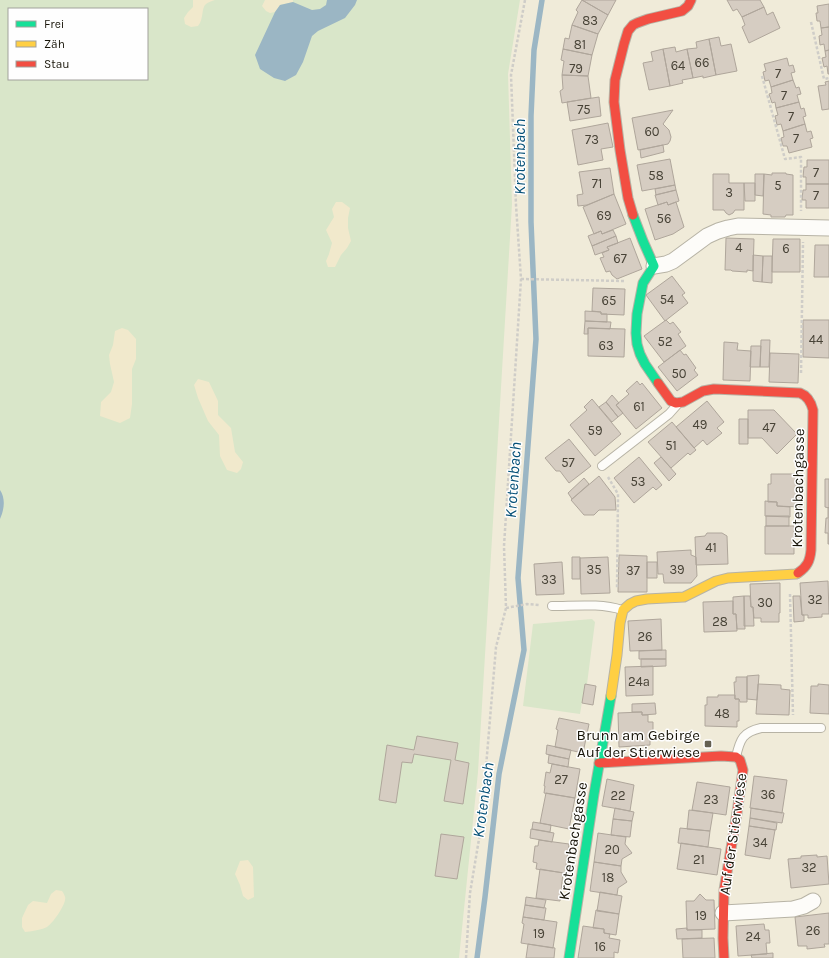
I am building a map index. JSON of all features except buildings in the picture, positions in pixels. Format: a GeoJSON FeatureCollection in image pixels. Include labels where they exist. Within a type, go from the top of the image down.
{"type":"FeatureCollection","features":[{"type":"Feature","properties":{"kind":"street"},"geometry":{"type":"LineString","coordinates":[[654,266],[644,246],[628,198],[615,117],[614,95],[616,80],[624,46],[632,26],[637,22],[685,10],[690,6],[691,0]]}},
{"type":"Feature","properties":{"kind":"street"},"geometry":{"type":"LineString","coordinates":[[800,393],[714,389],[700,392],[684,402],[675,403],[671,401],[645,364],[640,354],[636,334],[637,314],[643,283],[654,266],[673,261],[707,236],[738,226],[829,228]]}},
{"type":"Feature","properties":{"kind":"street","name":"Krotenbachgasse"},"geometry":{"type":"LineString","coordinates":[[569,958],[599,763],[613,687],[620,623],[620,609],[636,601],[646,599],[684,597],[716,581],[728,578],[796,574],[803,571],[808,565],[811,550],[813,410],[811,401],[807,396],[800,393]]}},
{"type":"Feature","properties":{"kind":"street","name":"Auf der Stierwiese"},"geometry":{"type":"LineString","coordinates":[[599,763],[721,756],[736,757],[740,760],[743,770],[724,890],[724,958]]}},
{"type":"Feature","properties":{"kind":"street","name":"Auf der Stierwiese"},"geometry":{"type":"LineString","coordinates":[[723,913],[792,909],[804,906],[813,901]]}},
{"type":"Feature","properties":{"kind":"lane"},"geometry":{"type":"LineString","coordinates":[[602,466],[669,414],[679,403]]}},
{"type":"Feature","properties":{"kind":"lane"},"geometry":{"type":"LineString","coordinates":[[552,606],[602,606],[620,609]]}},
{"type":"Feature","properties":{"kind":"lane","name":"Auf der Stierwiese"},"geometry":{"type":"LineString","coordinates":[[736,757],[744,736],[752,730],[761,728],[821,728]]}},
{"type":"Feature","properties":{"kind":"path"},"geometry":{"type":"LineString","coordinates":[[466,958],[470,893],[481,827],[496,647],[506,608],[504,546],[521,279],[516,206],[511,75],[525,0]]}},
{"type":"Feature","properties":{"kind":"path"},"geometry":{"type":"LineString","coordinates":[[811,22],[824,79],[829,78]]}},
{"type":"Feature","properties":{"kind":"path"},"geometry":{"type":"LineString","coordinates":[[762,76],[785,159],[802,157],[800,393]]}},
{"type":"Feature","properties":{"kind":"path"},"geometry":{"type":"LineString","coordinates":[[521,279],[630,281],[643,283]]}},
{"type":"Feature","properties":{"kind":"path"},"geometry":{"type":"LineString","coordinates":[[602,466],[618,494],[620,609]]}},
{"type":"Feature","properties":{"kind":"path"},"geometry":{"type":"LineString","coordinates":[[789,575],[794,728]]}},
{"type":"Feature","properties":{"kind":"path"},"geometry":{"type":"LineString","coordinates":[[506,608],[526,604]]}},
{"type":"Feature","properties":{"kind":"green space"},"geometry":{"type":"Polygon","coordinates":[[[0,0],[520,0],[508,74],[512,204],[478,772],[459,958],[0,958],[0,0]]]}},
{"type":"Feature","properties":{"kind":"green space"},"geometry":{"type":"Polygon","coordinates":[[[592,619],[595,622],[587,684],[585,684],[580,714],[523,706],[533,624],[592,619]]]}},
{"type":"Feature","properties":{"kind":"sand"},"geometry":{"type":"Polygon","coordinates":[[[193,0],[215,0],[204,6],[198,26],[191,27],[185,24],[184,18],[193,7],[193,0]]]}},
{"type":"Feature","properties":{"kind":"sand"},"geometry":{"type":"Polygon","coordinates":[[[265,0],[293,0],[293,2],[280,5],[275,12],[270,13],[262,6],[265,0]]]}},
{"type":"Feature","properties":{"kind":"sand"},"geometry":{"type":"Polygon","coordinates":[[[336,202],[342,202],[350,208],[348,228],[351,241],[335,267],[328,267],[326,261],[332,243],[326,230],[334,217],[332,209],[336,202]]]}},
{"type":"Feature","properties":{"kind":"sand"},"geometry":{"type":"Polygon","coordinates":[[[122,328],[128,330],[136,339],[136,359],[132,369],[132,404],[130,418],[120,423],[100,416],[101,402],[111,392],[114,382],[109,355],[113,345],[115,331],[122,328]]]}},
{"type":"Feature","properties":{"kind":"sand"},"geometry":{"type":"Polygon","coordinates":[[[198,379],[209,382],[218,401],[218,415],[231,428],[235,452],[243,462],[241,469],[237,473],[227,470],[220,456],[219,435],[208,421],[194,385],[198,379]]]}},
{"type":"Feature","properties":{"kind":"sand"},"geometry":{"type":"Polygon","coordinates":[[[248,860],[253,867],[254,897],[248,900],[243,896],[235,874],[240,861],[248,860]]]}},
{"type":"Feature","properties":{"kind":"sand"},"geometry":{"type":"Polygon","coordinates":[[[56,890],[62,891],[65,899],[63,907],[55,919],[45,928],[25,932],[22,927],[22,918],[28,905],[33,901],[47,903],[51,894],[56,890]]]}},
{"type":"Feature","properties":{"kind":"water"},"geometry":{"type":"Polygon","coordinates":[[[327,0],[357,0],[345,18],[318,31],[312,36],[303,62],[296,75],[285,81],[274,78],[260,69],[255,55],[275,12],[280,5],[293,2],[312,10],[320,9],[326,5],[327,0]]]}},
{"type":"Feature","properties":{"kind":"water"},"geometry":{"type":"Polygon","coordinates":[[[0,490],[4,504],[0,519],[0,490]]]}},
{"type":"Feature","properties":{"kind":"waterway","name":"Krotenbach"},"geometry":{"type":"LineString","coordinates":[[477,958],[499,774],[524,650],[518,578],[536,339],[531,222],[531,116],[534,50],[542,0]]}},
{"type":"Feature","properties":{"kind":"traffic: fast"},"geometry":{"type":"LineString","coordinates":[[633,215],[654,266],[643,283],[637,314],[637,344],[645,364],[658,383]]}},
{"type":"Feature","properties":{"kind":"traffic: fast"},"geometry":{"type":"LineString","coordinates":[[569,958],[594,794],[611,696]]}},
{"type":"Feature","properties":{"kind":"traffic: slow"},"geometry":{"type":"LineString","coordinates":[[611,696],[620,623],[623,610],[630,604],[647,599],[684,597],[716,581],[728,578],[798,573]]}},
{"type":"Feature","properties":{"kind":"traffic: jam"},"geometry":{"type":"LineString","coordinates":[[633,215],[628,198],[614,102],[615,80],[624,44],[628,31],[633,25],[648,19],[682,11],[688,6],[691,0]]}},
{"type":"Feature","properties":{"kind":"traffic: jam"},"geometry":{"type":"LineString","coordinates":[[658,383],[671,401],[676,403],[683,402],[703,391],[714,389],[800,393],[809,400],[813,410],[811,550],[808,563],[798,573]]}},
{"type":"Feature","properties":{"kind":"traffic: jam"},"geometry":{"type":"LineString","coordinates":[[599,763],[721,756],[736,757],[740,760],[743,770],[724,890],[724,958]]}},
{"type":"Feature","properties":{"kind":"place","name":"Brunn am Gebirge Auf der Stierwiese"},"geometry":{"type":"Point","coordinates":[708,744]}}]}
